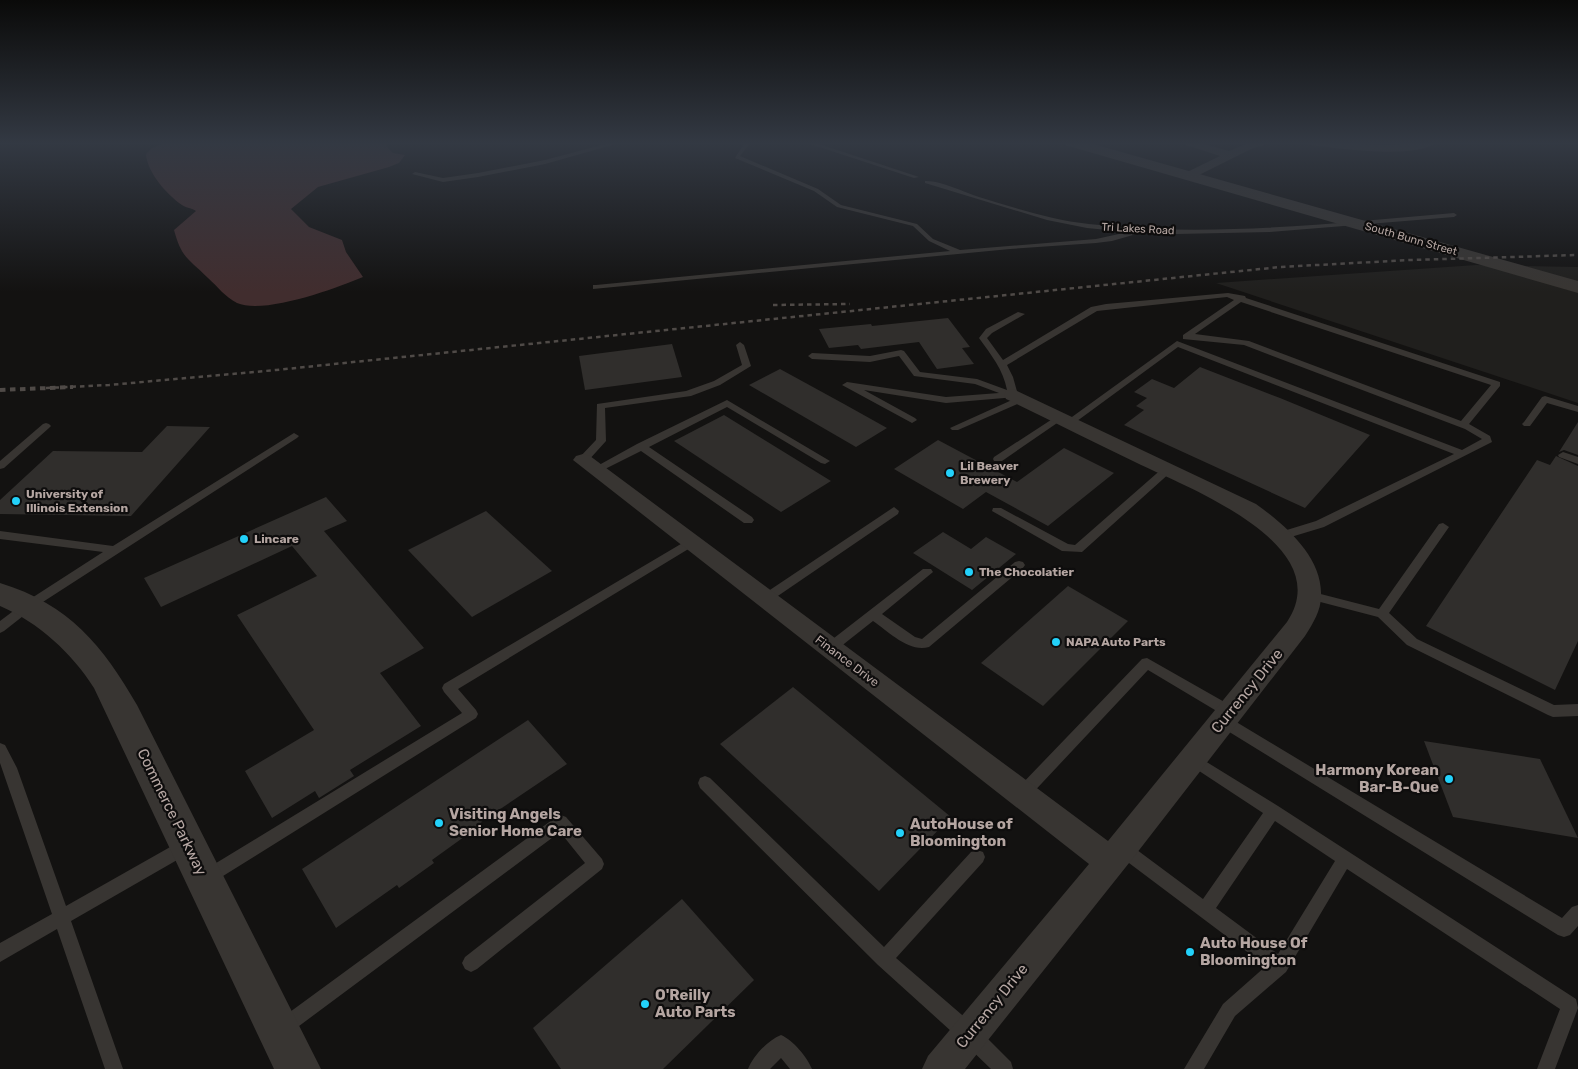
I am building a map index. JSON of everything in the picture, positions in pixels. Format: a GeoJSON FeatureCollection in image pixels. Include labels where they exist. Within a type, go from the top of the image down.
{"type":"FeatureCollection","features":[{"type":"Feature","properties":{"kind":"street","name":"South Bunn Street"},"geometry":{"type":"LineString","coordinates":[[1247,192],[1578,286]]}},
{"type":"Feature","properties":{"kind":"street","name":"Currency Drive"},"geometry":{"type":"LineString","coordinates":[[941,1069],[1116,855],[1296,629],[1306,612],[1308,595],[1303,572],[1294,553],[1267,522],[1248,508],[1017,397]]}},
{"type":"Feature","properties":{"kind":"street","name":"Finance Drive"},"geometry":{"type":"LineString","coordinates":[[589,465],[1022,794],[1116,855]]}},
{"type":"Feature","properties":{"kind":"street","name":"Commerce Parkway"},"geometry":{"type":"LineString","coordinates":[[14,600],[70,636],[98,667],[125,715],[298,1069]]}},
{"type":"Feature","properties":{"kind":"lane"},"geometry":{"type":"LineString","coordinates":[[819,192],[839,206],[915,225],[931,240],[959,252]]}},
{"type":"Feature","properties":{"kind":"lane","name":"Tri Lakes Road"},"geometry":{"type":"LineString","coordinates":[[960,192],[1054,220],[1086,226],[1139,231],[1252,229],[1454,215]]}},
{"type":"Feature","properties":{"kind":"lane"},"geometry":{"type":"LineString","coordinates":[[596,287],[1112,239],[1139,231]]}},
{"type":"Feature","properties":{"kind":"lane"},"geometry":{"type":"LineString","coordinates":[[1002,364],[1094,309],[1106,306],[1228,295],[1242,298],[1497,384],[1463,425]]}},
{"type":"Feature","properties":{"kind":"lane"},"geometry":{"type":"LineString","coordinates":[[998,459],[1065,420],[1242,298]]}},
{"type":"Feature","properties":{"kind":"lane"},"geometry":{"type":"LineString","coordinates":[[1017,397],[1002,364],[983,338],[989,331],[1021,314]]}},
{"type":"Feature","properties":{"kind":"lane"},"geometry":{"type":"LineString","coordinates":[[1188,336],[1246,343],[1481,432],[1487,438],[1488,442],[1320,524],[1281,536]]}},
{"type":"Feature","properties":{"kind":"lane"},"geometry":{"type":"LineString","coordinates":[[1177,344],[1463,454]]}},
{"type":"Feature","properties":{"kind":"lane"},"geometry":{"type":"LineString","coordinates":[[589,465],[601,441],[600,406],[688,394],[717,383],[747,366],[740,345]]}},
{"type":"Feature","properties":{"kind":"lane"},"geometry":{"type":"LineString","coordinates":[[812,356],[870,359],[901,353],[918,374],[977,382],[1017,397]]}},
{"type":"Feature","properties":{"kind":"lane"},"geometry":{"type":"LineString","coordinates":[[912,420],[846,385],[946,400],[1017,397]]}},
{"type":"Feature","properties":{"kind":"lane"},"geometry":{"type":"LineString","coordinates":[[954,428],[1017,397]]}},
{"type":"Feature","properties":{"kind":"lane"},"geometry":{"type":"LineString","coordinates":[[1527,424],[1545,399],[1578,409]]}},
{"type":"Feature","properties":{"kind":"lane"},"geometry":{"type":"LineString","coordinates":[[589,465],[641,446],[727,402],[825,461]]}},
{"type":"Feature","properties":{"kind":"lane"},"geometry":{"type":"LineString","coordinates":[[0,466],[46,426]]}},
{"type":"Feature","properties":{"kind":"lane"},"geometry":{"type":"LineString","coordinates":[[0,628],[14,600],[114,550],[294,436]]}},
{"type":"Feature","properties":{"kind":"lane"},"geometry":{"type":"LineString","coordinates":[[641,446],[748,520]]}},
{"type":"Feature","properties":{"kind":"lane"},"geometry":{"type":"LineString","coordinates":[[1562,455],[1578,461]]}},
{"type":"Feature","properties":{"kind":"lane"},"geometry":{"type":"LineString","coordinates":[[997,511],[1066,548],[1078,549],[1168,469]]}},
{"type":"Feature","properties":{"kind":"lane"},"geometry":{"type":"LineString","coordinates":[[765,599],[894,511]]}},
{"type":"Feature","properties":{"kind":"lane"},"geometry":{"type":"LineString","coordinates":[[1382,614],[1443,527]]}},
{"type":"Feature","properties":{"kind":"lane"},"geometry":{"type":"LineString","coordinates":[[0,536],[114,550]]}},
{"type":"Feature","properties":{"kind":"lane"},"geometry":{"type":"LineString","coordinates":[[205,878],[471,714],[450,688],[690,542]]}},
{"type":"Feature","properties":{"kind":"lane"},"geometry":{"type":"LineString","coordinates":[[873,614],[911,640],[918,644],[924,644],[1019,565]]}},
{"type":"Feature","properties":{"kind":"lane"},"geometry":{"type":"LineString","coordinates":[[830,648],[927,572]]}},
{"type":"Feature","properties":{"kind":"lane"},"geometry":{"type":"LineString","coordinates":[[1308,595],[1382,614],[1412,642],[1553,711],[1578,710]]}},
{"type":"Feature","properties":{"kind":"lane"},"geometry":{"type":"LineString","coordinates":[[1022,794],[1147,663],[1226,716],[1564,929],[1578,913]]}},
{"type":"Feature","properties":{"kind":"lane"},"geometry":{"type":"LineString","coordinates":[[0,749],[10,768],[114,1069]]}},
{"type":"Feature","properties":{"kind":"lane"},"geometry":{"type":"LineString","coordinates":[[1192,759],[1570,1005],[1546,1069]]}},
{"type":"Feature","properties":{"kind":"lane"},"geometry":{"type":"LineString","coordinates":[[705,783],[884,959],[969,1034],[1004,1069]]}},
{"type":"Feature","properties":{"kind":"lane"},"geometry":{"type":"LineString","coordinates":[[1205,910],[1273,811]]}},
{"type":"Feature","properties":{"kind":"lane"},"geometry":{"type":"LineString","coordinates":[[279,1030],[561,822],[596,864],[472,963]]}},
{"type":"Feature","properties":{"kind":"lane"},"geometry":{"type":"LineString","coordinates":[[0,954],[189,845]]}},
{"type":"Feature","properties":{"kind":"lane"},"geometry":{"type":"LineString","coordinates":[[1116,855],[1205,910],[1280,966]]}},
{"type":"Feature","properties":{"kind":"lane"},"geometry":{"type":"LineString","coordinates":[[884,959],[977,857]]}},
{"type":"Feature","properties":{"kind":"lane"},"geometry":{"type":"LineString","coordinates":[[1193,1069],[1229,1010],[1280,966],[1345,858]]}},
{"type":"Feature","properties":{"kind":"lane"},"geometry":{"type":"LineString","coordinates":[[757,1069],[781,1044],[803,1069]]}},
{"type":"Feature","properties":{"kind":"shaded area"},"geometry":{"type":"Polygon","coordinates":[[[167,192],[312,192],[291,209],[309,227],[342,240],[346,252],[363,277],[319,293],[282,303],[249,306],[237,303],[225,295],[183,253],[174,230],[196,211],[182,205],[167,192]]]}},
{"type":"Feature","properties":{"kind":"shaded area"},"geometry":{"type":"Polygon","coordinates":[[[1476,265],[1578,267],[1578,403],[1216,283],[1476,265]]]}},
{"type":"Feature","properties":{"kind":"building"},"geometry":{"type":"Polygon","coordinates":[[[948,318],[970,347],[962,348],[974,364],[937,369],[919,342],[861,349],[858,345],[829,348],[819,329],[871,324],[872,326],[948,318]]]}},
{"type":"Feature","properties":{"kind":"building"},"geometry":{"type":"Polygon","coordinates":[[[672,344],[682,377],[585,390],[579,356],[672,344]]]}},
{"type":"Feature","properties":{"kind":"building"},"geometry":{"type":"Polygon","coordinates":[[[1200,367],[1370,435],[1305,508],[1124,425],[1144,410],[1136,406],[1147,398],[1134,392],[1152,379],[1174,388],[1200,367]]]}},
{"type":"Feature","properties":{"kind":"building"},"geometry":{"type":"Polygon","coordinates":[[[780,369],[887,428],[856,447],[749,385],[780,369]]]}},
{"type":"Feature","properties":{"kind":"building"},"geometry":{"type":"Polygon","coordinates":[[[724,415],[831,481],[781,512],[674,441],[724,415]]]}},
{"type":"Feature","properties":{"kind":"building"},"geometry":{"type":"Polygon","coordinates":[[[1578,422],[1578,455],[1564,450],[1559,452],[1578,422]]]}},
{"type":"Feature","properties":{"kind":"building"},"geometry":{"type":"Polygon","coordinates":[[[167,426],[210,427],[131,516],[0,514],[0,500],[53,451],[142,452],[167,426]]]}},
{"type":"Feature","properties":{"kind":"building"},"geometry":{"type":"Polygon","coordinates":[[[938,440],[1017,482],[1064,448],[1114,473],[1048,526],[986,492],[963,509],[894,469],[938,440]]]}},
{"type":"Feature","properties":{"kind":"building"},"geometry":{"type":"Polygon","coordinates":[[[1556,456],[1578,466],[1578,641],[1555,690],[1426,626],[1537,460],[1550,465],[1556,456]]]}},
{"type":"Feature","properties":{"kind":"building"},"geometry":{"type":"Polygon","coordinates":[[[326,497],[347,521],[324,531],[424,648],[380,673],[421,726],[350,770],[354,776],[319,798],[315,791],[272,818],[245,771],[314,730],[237,615],[317,576],[292,546],[161,607],[144,578],[326,497]]]}},
{"type":"Feature","properties":{"kind":"building"},"geometry":{"type":"Polygon","coordinates":[[[486,511],[552,571],[472,617],[408,550],[486,511]]]}},
{"type":"Feature","properties":{"kind":"building","name":"The Chocolatier"},"geometry":{"type":"Polygon","coordinates":[[[943,532],[971,549],[986,537],[1016,554],[972,590],[913,553],[943,532]]]}},
{"type":"Feature","properties":{"kind":"building","name":"NAPA Auto Parts"},"geometry":{"type":"Polygon","coordinates":[[[1068,586],[1128,621],[1043,706],[981,663],[1068,586]]]}},
{"type":"Feature","properties":{"kind":"building"},"geometry":{"type":"Polygon","coordinates":[[[793,687],[951,817],[879,891],[720,744],[793,687]]]}},
{"type":"Feature","properties":{"kind":"building"},"geometry":{"type":"Polygon","coordinates":[[[528,720],[567,764],[481,822],[482,824],[432,860],[434,863],[399,888],[397,885],[336,928],[302,869],[528,720]]]}},
{"type":"Feature","properties":{"kind":"building"},"geometry":{"type":"Polygon","coordinates":[[[1424,741],[1540,759],[1578,838],[1453,817],[1424,741]]]}},
{"type":"Feature","properties":{"kind":"building","name":"O'Reilly Auto Parts"},"geometry":{"type":"Polygon","coordinates":[[[682,899],[754,980],[663,1069],[561,1069],[533,1028],[682,899]]]}},
{"type":"Feature","properties":{"kind":"railway"},"geometry":{"type":"LineString","coordinates":[[46,388],[109,385],[276,370],[1280,267],[1410,260],[1578,255]]}},
{"type":"Feature","properties":{"kind":"railway"},"geometry":{"type":"LineString","coordinates":[[773,305],[850,304]]}},
{"type":"Feature","properties":{"kind":"railway"},"geometry":{"type":"LineString","coordinates":[[0,390],[73,387]]}},
{"type":"Feature","properties":{"kind":"place","name":"Lil Beaver Brewery"},"geometry":{"type":"Point","coordinates":[950,473]}},
{"type":"Feature","properties":{"kind":"place","name":"University of Illinois Extension"},"geometry":{"type":"Point","coordinates":[16,501]}},
{"type":"Feature","properties":{"kind":"place","name":"Lincare"},"geometry":{"type":"Point","coordinates":[244,539]}},
{"type":"Feature","properties":{"kind":"place","name":"The Chocolatier"},"geometry":{"type":"Point","coordinates":[969,572]}},
{"type":"Feature","properties":{"kind":"place","name":"NAPA Auto Parts"},"geometry":{"type":"Point","coordinates":[1056,642]}},
{"type":"Feature","properties":{"kind":"place","name":"Harmony Korean Bar-B-Que"},"geometry":{"type":"Point","coordinates":[1449,779]}},
{"type":"Feature","properties":{"kind":"place","name":"Visiting Angels Senior Home Care"},"geometry":{"type":"Point","coordinates":[439,823]}},
{"type":"Feature","properties":{"kind":"place","name":"AutoHouse of Bloomington"},"geometry":{"type":"Point","coordinates":[900,833]}},
{"type":"Feature","properties":{"kind":"place","name":"Auto House Of Bloomington"},"geometry":{"type":"Point","coordinates":[1190,952]}},
{"type":"Feature","properties":{"kind":"place","name":"O'Reilly Auto Parts"},"geometry":{"type":"Point","coordinates":[645,1004]}}]}
